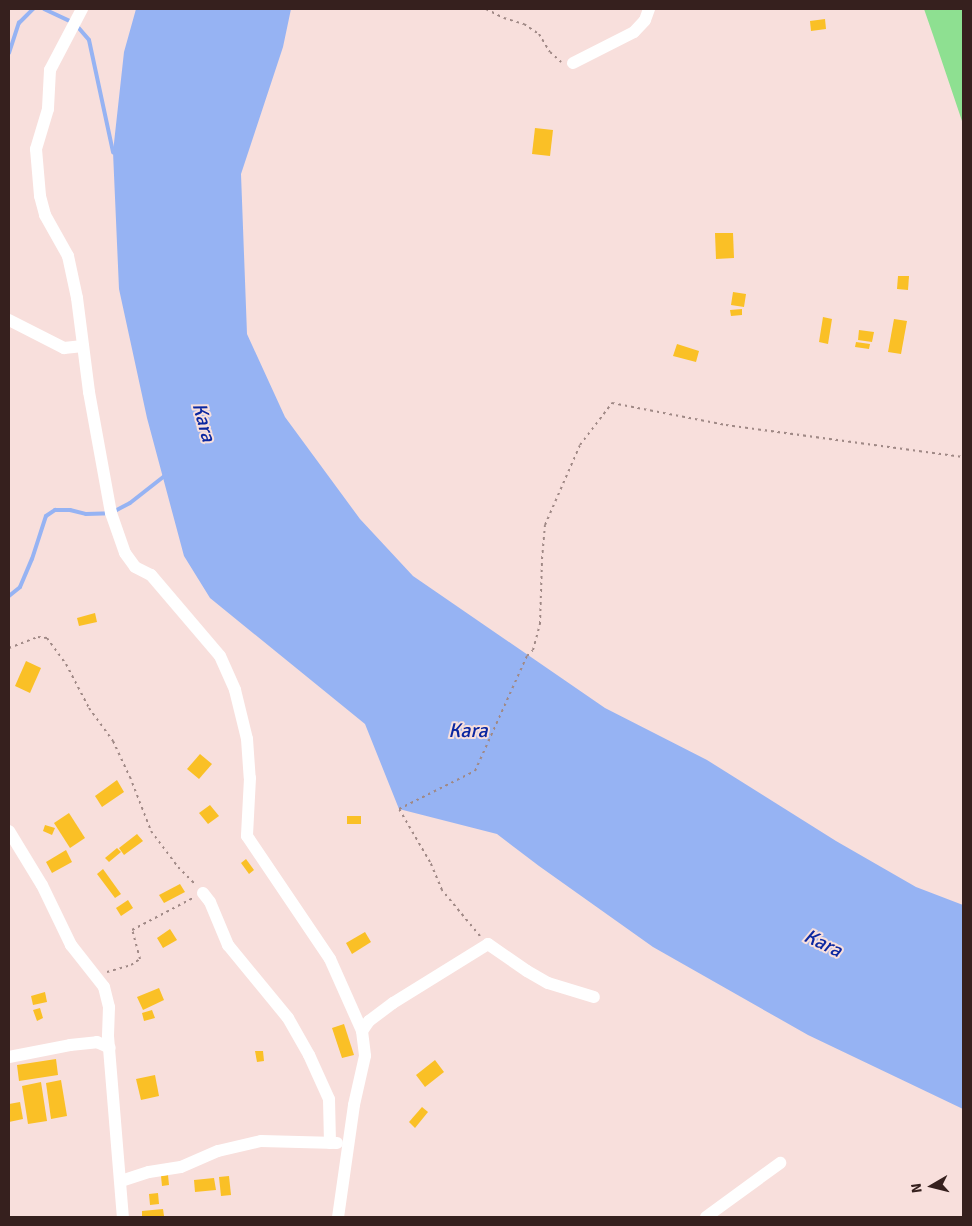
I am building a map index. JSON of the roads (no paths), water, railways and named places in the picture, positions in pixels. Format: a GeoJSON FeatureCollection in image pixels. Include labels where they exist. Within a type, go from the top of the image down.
{"type":"FeatureCollection","features":[{"type":"Feature","properties":{"kind":"street"},"geometry":{"type":"LineString","coordinates":[[82,9],[50,70],[48,109],[36,149],[40,196],[45,215],[68,256],[89,392],[112,513],[125,553],[135,568],[151,575],[220,656],[235,690],[246,738],[250,778],[247,836],[330,959],[362,1031],[365,1056],[348,1143],[338,1217]]}},
{"type":"Feature","properties":{"kind":"street"},"geometry":{"type":"LineString","coordinates":[[573,63],[634,32],[645,20],[649,9]]}},
{"type":"Feature","properties":{"kind":"street"},"geometry":{"type":"LineString","coordinates":[[9,320],[64,348],[83,346]]}},
{"type":"Feature","properties":{"kind":"street"},"geometry":{"type":"LineString","coordinates":[[9,831],[42,885],[71,945],[104,987],[109,1007],[110,1048],[123,1217]]}},
{"type":"Feature","properties":{"kind":"street"},"geometry":{"type":"LineString","coordinates":[[203,894],[210,902],[228,945],[288,1018],[309,1056],[330,1099],[330,1143]]}},
{"type":"Feature","properties":{"kind":"street"},"geometry":{"type":"LineString","coordinates":[[362,1031],[369,1021],[393,1003],[488,944],[527,971],[548,982],[594,997]]}},
{"type":"Feature","properties":{"kind":"street"},"geometry":{"type":"LineString","coordinates":[[9,1057],[48,1048],[97,1042],[110,1048]]}},
{"type":"Feature","properties":{"kind":"street"},"geometry":{"type":"LineString","coordinates":[[121,1181],[149,1172],[180,1167],[218,1151],[261,1142],[348,1143]]}},
{"type":"Feature","properties":{"kind":"street"},"geometry":{"type":"LineString","coordinates":[[706,1217],[780,1163]]}},
{"type":"Feature","properties":{"kind":"water","name":"Kara"},"geometry":{"type":"Polygon","coordinates":[[[136,9],[291,9],[283,47],[241,174],[247,334],[285,417],[360,519],[413,576],[605,708],[707,760],[836,841],[916,887],[963,905],[963,1109],[808,1035],[653,947],[497,834],[399,809],[365,724],[210,598],[184,556],[147,418],[119,289],[113,152],[124,52],[136,9]]]}},
{"type":"Feature","properties":{"kind":"waterway"},"geometry":{"type":"LineString","coordinates":[[9,53],[19,23],[33,9]]}},
{"type":"Feature","properties":{"kind":"waterway"},"geometry":{"type":"LineString","coordinates":[[44,9],[72,22]]}},
{"type":"Feature","properties":{"kind":"waterway"},"geometry":{"type":"LineString","coordinates":[[77,26],[89,40],[113,152]]}},
{"type":"Feature","properties":{"kind":"waterway"},"geometry":{"type":"LineString","coordinates":[[9,596],[20,587],[32,559],[46,516],[55,510],[70,510],[86,514],[111,513],[130,503],[167,474]]}}]}
